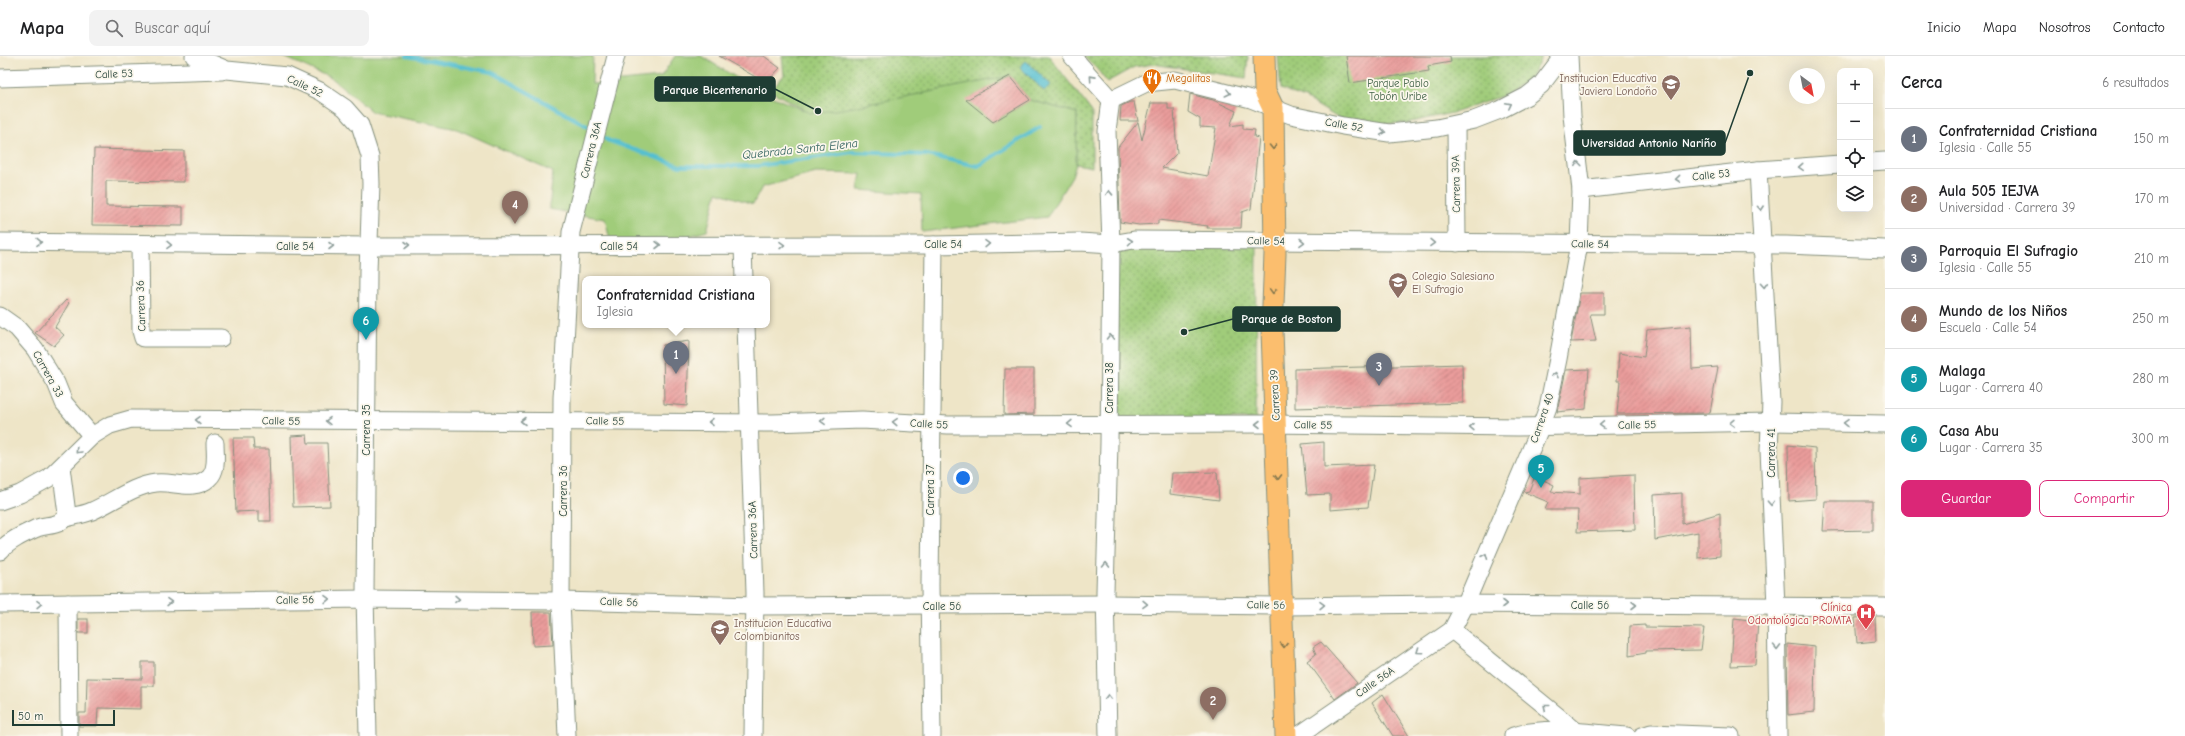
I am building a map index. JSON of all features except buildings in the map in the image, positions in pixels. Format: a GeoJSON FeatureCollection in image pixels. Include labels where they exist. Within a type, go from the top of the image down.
{"type":"FeatureCollection","features":[{"type":"Feature","properties":{"kind":"main road","name":"Carrera 39"},"geometry":{"type":"LineString","coordinates":[[1264,56],[1264,91],[1273,108],[1274,241],[1272,324],[1277,424],[1278,536],[1283,606],[1286,736]]}},
{"type":"Feature","properties":{"kind":"street","name":"Calle 52"},"geometry":{"type":"LineString","coordinates":[[194,56],[227,70],[287,76],[327,96],[345,108],[360,125]]}},
{"type":"Feature","properties":{"kind":"street","name":"Carrera 36A"},"geometry":{"type":"LineString","coordinates":[[571,245],[575,214],[616,56]]}},
{"type":"Feature","properties":{"kind":"street"},"geometry":{"type":"LineString","coordinates":[[1072,56],[1111,100]]}},
{"type":"Feature","properties":{"kind":"street","name":"Calle 52"},"geometry":{"type":"LineString","coordinates":[[1111,100],[1146,83],[1175,80],[1251,99],[1291,115],[1343,126],[1389,133],[1456,125],[1500,110],[1527,96],[1541,85],[1562,56]]}},
{"type":"Feature","properties":{"kind":"street","name":"Carrera 40"},"geometry":{"type":"LineString","coordinates":[[1452,630],[1465,605],[1541,426],[1548,407],[1558,359],[1578,244],[1582,190],[1572,116],[1569,56]]}},
{"type":"Feature","properties":{"kind":"street","name":"Calle 53"},"geometry":{"type":"LineString","coordinates":[[0,78],[227,70]]}},
{"type":"Feature","properties":{"kind":"street","name":"Carrera 38"},"geometry":{"type":"LineString","coordinates":[[1108,736],[1106,604],[1110,244],[1107,131],[1111,100]]}},
{"type":"Feature","properties":{"kind":"street","name":"Carrera 35"},"geometry":{"type":"LineString","coordinates":[[360,125],[370,156],[371,184],[368,246],[366,422],[368,736]]}},
{"type":"Feature","properties":{"kind":"street","name":"Carrera 39A"},"geometry":{"type":"LineString","coordinates":[[1456,125],[1457,243]]}},
{"type":"Feature","properties":{"kind":"street"},"geometry":{"type":"LineString","coordinates":[[1873,162],[1885,161]]}},
{"type":"Feature","properties":{"kind":"street","name":"Calle 53"},"geometry":{"type":"LineString","coordinates":[[1582,190],[1758,170],[1837,164]]}},
{"type":"Feature","properties":{"kind":"street","name":"Carrera 41"},"geometry":{"type":"LineString","coordinates":[[1758,170],[1771,422],[1769,450],[1776,606],[1778,736]]}},
{"type":"Feature","properties":{"kind":"street","name":"Calle 54"},"geometry":{"type":"LineString","coordinates":[[0,242],[368,246],[1080,242],[1110,244],[1134,240],[1762,246],[1885,249]]}},
{"type":"Feature","properties":{"kind":"street","name":"Carrera 36"},"geometry":{"type":"LineString","coordinates":[[140,244],[141,331],[143,338],[221,338]]}},
{"type":"Feature","properties":{"kind":"street","name":"Carrera 37"},"geometry":{"type":"LineString","coordinates":[[932,736],[930,606],[934,244]]}},
{"type":"Feature","properties":{"kind":"street","name":"Carrera 36"},"geometry":{"type":"LineString","coordinates":[[567,736],[561,601],[562,421],[571,245]]}},
{"type":"Feature","properties":{"kind":"street"},"geometry":{"type":"LineString","coordinates":[[743,245],[744,276]]}},
{"type":"Feature","properties":{"kind":"street","name":"Carrera 33"},"geometry":{"type":"LineString","coordinates":[[0,316],[17,328],[35,349],[56,382],[64,402],[92,436]]}},
{"type":"Feature","properties":{"kind":"street","name":"Carrera 36A"},"geometry":{"type":"LineString","coordinates":[[746,328],[755,606],[753,736]]}},
{"type":"Feature","properties":{"kind":"street","name":"Calle 55"},"geometry":{"type":"LineString","coordinates":[[0,501],[20,494],[49,478],[92,436],[110,424],[131,419],[366,422],[383,420],[750,422],[862,420],[931,424],[1109,423],[1541,426],[1771,422],[1885,424]]}},
{"type":"Feature","properties":{"kind":"street"},"geometry":{"type":"LineString","coordinates":[[0,551],[16,538],[40,527],[53,526],[65,518],[90,512],[120,495],[150,485],[157,483],[192,486],[202,484],[213,475],[215,467],[215,443]]}},
{"type":"Feature","properties":{"kind":"street"},"geometry":{"type":"LineString","coordinates":[[61,467],[66,514],[65,518]]}},
{"type":"Feature","properties":{"kind":"street","name":"Calle 56"},"geometry":{"type":"LineString","coordinates":[[0,604],[366,598],[755,606],[1106,604],[1283,606],[1465,605],[1885,607]]}},
{"type":"Feature","properties":{"kind":"street"},"geometry":{"type":"LineString","coordinates":[[68,603],[69,736]]}},
{"type":"Feature","properties":{"kind":"street"},"geometry":{"type":"LineString","coordinates":[[1452,630],[1576,732]]}},
{"type":"Feature","properties":{"kind":"street","name":"Calle 56A"},"geometry":{"type":"LineString","coordinates":[[1298,736],[1452,630]]}},
{"type":"Feature","properties":{"kind":"street"},"geometry":{"type":"LineString","coordinates":[[1513,736],[1522,733],[1576,732],[1627,736]]}},
{"type":"Feature","properties":{"kind":"street"},"geometry":{"type":"LineString","coordinates":[[1642,736],[1651,733],[1731,736]]}},
{"type":"Feature","properties":{"kind":"green space"},"geometry":{"type":"Polygon","coordinates":[[[282,56],[593,56],[592,84],[661,77],[675,56],[701,56],[755,89],[810,113],[1010,76],[967,100],[993,122],[1030,100],[1077,113],[1076,164],[1072,176],[1047,217],[922,232],[921,194],[858,190],[861,174],[816,173],[762,187],[753,204],[717,192],[707,231],[614,257],[605,219],[549,209],[553,172],[457,129],[372,112],[333,79],[282,56]]]}},
{"type":"Feature","properties":{"kind":"green space"},"geometry":{"type":"Polygon","coordinates":[[[782,56],[1049,56],[1092,112],[1092,167],[1076,164],[1077,113],[1030,100],[1010,76],[843,109],[810,113],[771,91],[784,75],[782,56]]]}},
{"type":"Feature","properties":{"kind":"green space"},"geometry":{"type":"Polygon","coordinates":[[[1083,56],[1248,56],[1246,78],[1153,64],[1134,67],[1107,82],[1097,69],[1083,56]]]}},
{"type":"Feature","properties":{"kind":"green space","name":"Parque Pablo Tobón Uribe"},"geometry":{"type":"Polygon","coordinates":[[[1278,56],[1542,56],[1532,76],[1505,95],[1456,112],[1406,123],[1373,124],[1338,118],[1305,98],[1281,89],[1278,56]]]}},
{"type":"Feature","properties":{"kind":"green space"},"geometry":{"type":"Polygon","coordinates":[[[1113,244],[1257,244],[1256,419],[1112,419],[1113,244]]]}},
{"type":"Feature","properties":{"kind":"water"},"geometry":{"type":"Polygon","coordinates":[[[1026,61],[1051,85],[1044,91],[1020,67],[1026,61]]]}},
{"type":"Feature","properties":{"kind":"waterway","name":"Quebrada Santa Elena"},"geometry":{"type":"LineString","coordinates":[[407,56],[492,72],[594,130]]}},
{"type":"Feature","properties":{"kind":"waterway","name":"Quebrada Santa Elena"},"geometry":{"type":"LineString","coordinates":[[601,135],[607,140],[680,166],[758,166],[853,152],[927,155],[978,166],[1040,127]]}},
{"type":"Feature","properties":{"kind":"place","name":"Uiversidad Antonio Nariño"},"geometry":{"type":"Point","coordinates":[1750,73]}},
{"type":"Feature","properties":{"kind":"place","name":"Megalitas"},"geometry":{"type":"Point","coordinates":[1152,95]}},
{"type":"Feature","properties":{"kind":"place","name":"Institucion Educativa Javiera Londoño"},"geometry":{"type":"Point","coordinates":[1671,101]}},
{"type":"Feature","properties":{"kind":"place","name":"Parque Bicentenario"},"geometry":{"type":"Point","coordinates":[818,111]}},
{"type":"Feature","properties":{"kind":"place","name":"Mundo de los Niños"},"geometry":{"type":"Point","coordinates":[515,224]}},
{"type":"Feature","properties":{"kind":"place","name":"Colegio Salesiano El Sufragio"},"geometry":{"type":"Point","coordinates":[1398,299]}},
{"type":"Feature","properties":{"kind":"place","name":"Parque de Boston"},"geometry":{"type":"Point","coordinates":[1184,332]}},
{"type":"Feature","properties":{"kind":"place","name":"Casa Abu"},"geometry":{"type":"Point","coordinates":[366,340]}},
{"type":"Feature","properties":{"kind":"place","name":"Confraternidad Cristiana"},"geometry":{"type":"Point","coordinates":[676,374]}},
{"type":"Feature","properties":{"kind":"place","name":"Parroquia El Sufragio"},"geometry":{"type":"Point","coordinates":[1379,386]}},
{"type":"Feature","properties":{"kind":"place","name":"Malaga"},"geometry":{"type":"Point","coordinates":[1541,488]}},
{"type":"Feature","properties":{"kind":"place","name":"Clínica Odontológica PROMTA"},"geometry":{"type":"Point","coordinates":[1866,630]}},
{"type":"Feature","properties":{"kind":"place","name":"Institucion Educativa Colombianitos"},"geometry":{"type":"Point","coordinates":[720,646]}},
{"type":"Feature","properties":{"kind":"place","name":"Aula 505 IEJVA"},"geometry":{"type":"Point","coordinates":[1213,720]}}]}
